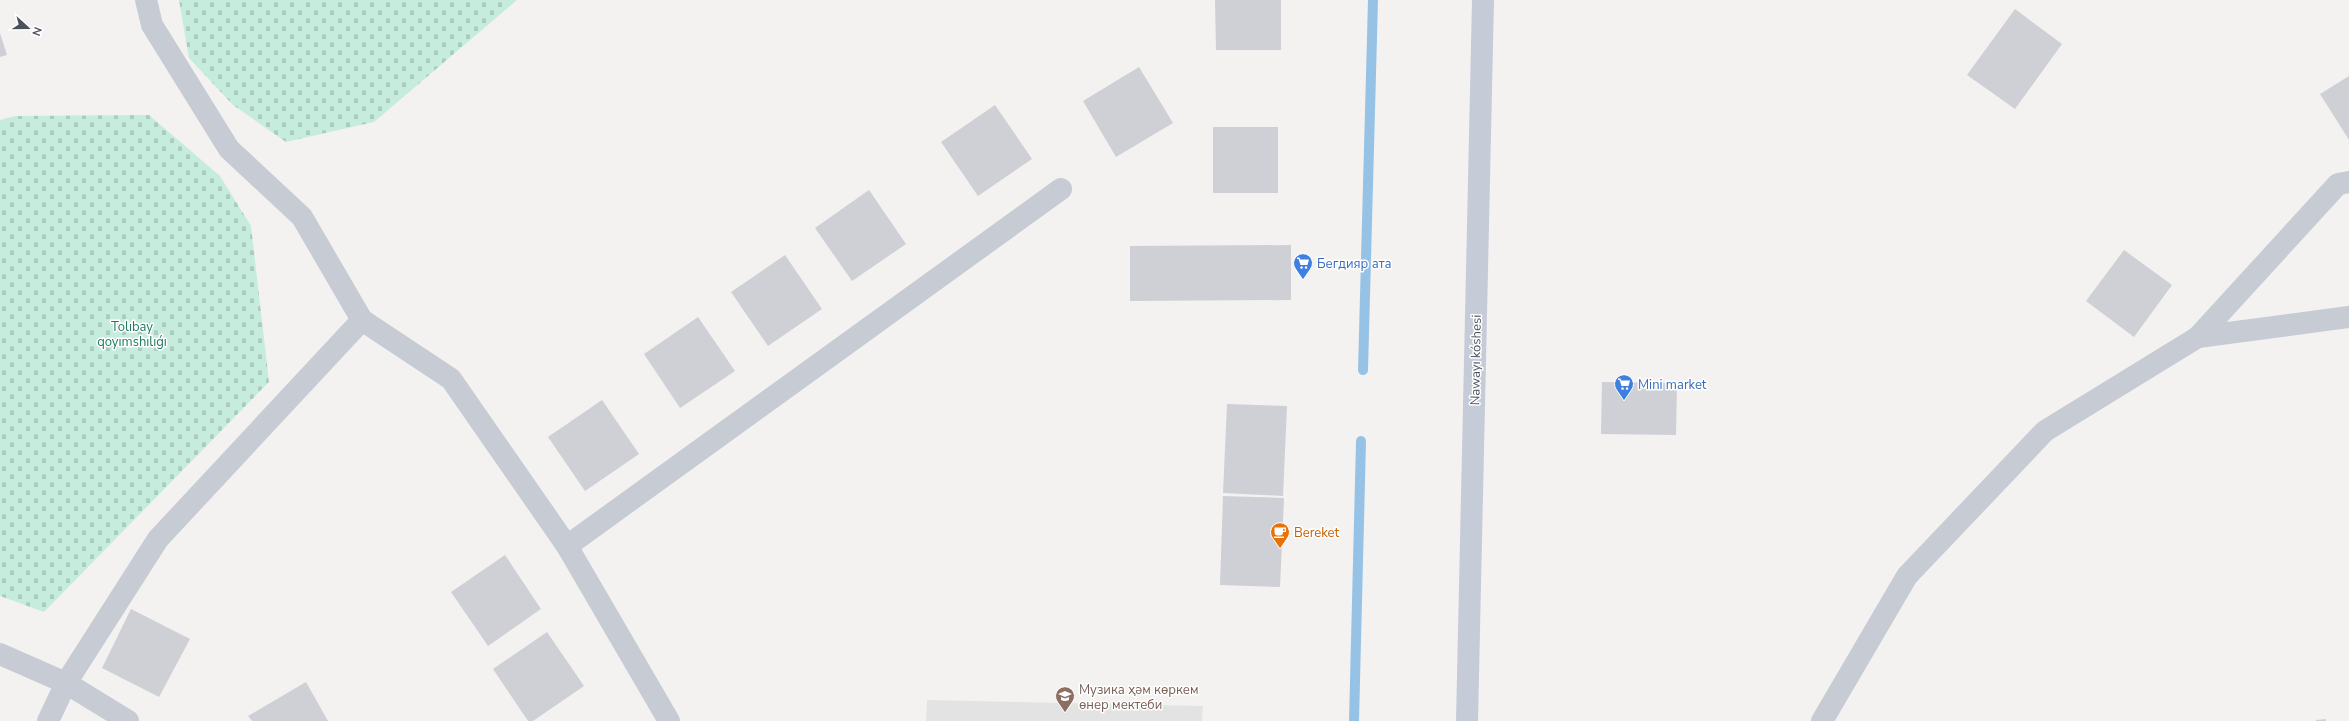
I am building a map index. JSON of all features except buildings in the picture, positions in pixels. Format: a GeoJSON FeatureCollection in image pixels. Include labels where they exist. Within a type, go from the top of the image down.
{"type":"FeatureCollection","features":[{"type":"Feature","properties":{"kind":"main road","name":"Nawayı kóshesi"},"geometry":{"type":"LineString","coordinates":[[1467,721],[1482,0]]}},
{"type":"Feature","properties":{"kind":"street"},"geometry":{"type":"LineString","coordinates":[[146,0],[152,25],[229,149],[302,217],[362,320],[451,379],[567,546],[669,721]]}},
{"type":"Feature","properties":{"kind":"street"},"geometry":{"type":"LineString","coordinates":[[1822,721],[1907,576],[2045,431],[2198,337],[2338,184],[2349,182]]}},
{"type":"Feature","properties":{"kind":"street"},"geometry":{"type":"LineString","coordinates":[[567,546],[1061,189]]}},
{"type":"Feature","properties":{"kind":"street"},"geometry":{"type":"LineString","coordinates":[[2198,337],[2349,317]]}},
{"type":"Feature","properties":{"kind":"street"},"geometry":{"type":"LineString","coordinates":[[48,721],[66,683],[158,539],[362,320]]}},
{"type":"Feature","properties":{"kind":"street"},"geometry":{"type":"LineString","coordinates":[[0,654],[66,683],[128,721]]}},
{"type":"Feature","properties":{"kind":"shaded area","name":"Музика ҳәм көркем өнер мектеби"},"geometry":{"type":"Polygon","coordinates":[[[927,700],[1203,706],[1202,721],[926,721],[927,700]]]}},
{"type":"Feature","properties":{"kind":"green space"},"geometry":{"type":"Polygon","coordinates":[[[179,0],[517,0],[374,122],[286,142],[233,105],[189,58],[179,0]]]}},
{"type":"Feature","properties":{"kind":"green space","name":"Tolıbay qoyımshılıǵı"},"geometry":{"type":"Polygon","coordinates":[[[149,115],[220,176],[251,226],[269,382],[44,612],[0,596],[0,120],[15,116],[149,115]]]}},
{"type":"Feature","properties":{"kind":"waterway"},"geometry":{"type":"LineString","coordinates":[[1363,370],[1373,0]]}},
{"type":"Feature","properties":{"kind":"waterway"},"geometry":{"type":"LineString","coordinates":[[1354,721],[1361,441]]}},
{"type":"Feature","properties":{"kind":"place","name":"Бегдияр ата"},"geometry":{"type":"Point","coordinates":[1303,280]}},
{"type":"Feature","properties":{"kind":"place","name":"Mini market"},"geometry":{"type":"Point","coordinates":[1624,401]}},
{"type":"Feature","properties":{"kind":"place","name":"Bereket"},"geometry":{"type":"Point","coordinates":[1280,549]}},
{"type":"Feature","properties":{"kind":"place","name":"Музика ҳәм көркем өнер мектеби"},"geometry":{"type":"Point","coordinates":[1065,713]}}]}
